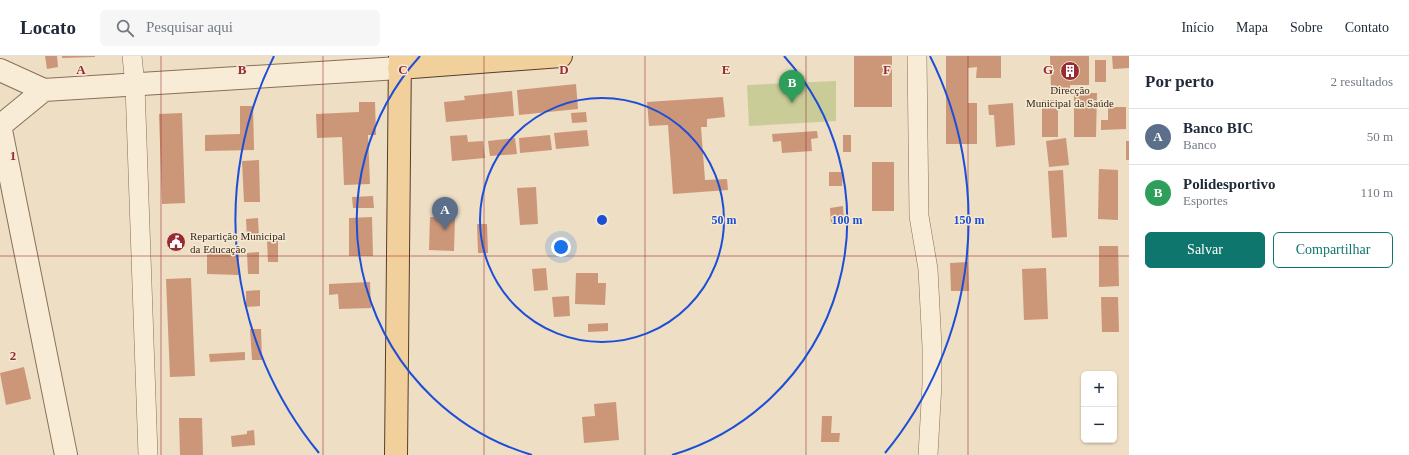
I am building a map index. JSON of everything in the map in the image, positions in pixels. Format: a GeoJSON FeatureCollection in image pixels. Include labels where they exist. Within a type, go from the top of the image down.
{"type":"FeatureCollection","features":[{"type":"Feature","properties":{"kind":"main road"},"geometry":{"type":"LineString","coordinates":[[396,455],[400,62],[561,56]]}},
{"type":"Feature","properties":{"kind":"street"},"geometry":{"type":"LineString","coordinates":[[132,56],[135,85],[148,455]]}},
{"type":"Feature","properties":{"kind":"street"},"geometry":{"type":"LineString","coordinates":[[917,56],[919,216],[928,269],[932,347],[932,384],[928,455]]}},
{"type":"Feature","properties":{"kind":"street"},"geometry":{"type":"LineString","coordinates":[[0,70],[44,90],[135,85],[400,62]]}},
{"type":"Feature","properties":{"kind":"street"},"geometry":{"type":"LineString","coordinates":[[44,90],[0,126],[66,455]]}},
{"type":"Feature","properties":{"kind":"green space"},"geometry":{"type":"Polygon","coordinates":[[[836,81],[836,121],[749,126],[747,85],[836,81]]]}},
{"type":"Feature","properties":{"kind":"building"},"geometry":{"type":"Polygon","coordinates":[[[45,56],[57,56],[58,67],[47,69],[45,56]]]}},
{"type":"Feature","properties":{"kind":"building"},"geometry":{"type":"Polygon","coordinates":[[[62,56],[95,56],[95,57],[62,58],[62,56]]]}},
{"type":"Feature","properties":{"kind":"building"},"geometry":{"type":"Polygon","coordinates":[[[854,56],[892,56],[892,107],[854,107],[854,56]]]}},
{"type":"Feature","properties":{"kind":"building"},"geometry":{"type":"Polygon","coordinates":[[[946,56],[1001,56],[1001,78],[976,78],[977,67],[968,68],[968,103],[977,103],[977,144],[946,144],[946,56]]]}},
{"type":"Feature","properties":{"kind":"building","name":"Direcção Municipal da Saúde"},"geometry":{"type":"Polygon","coordinates":[[[1050,56],[1089,56],[1089,85],[1070,85],[1070,91],[1051,91],[1050,56]]]}},
{"type":"Feature","properties":{"kind":"building"},"geometry":{"type":"Polygon","coordinates":[[[1112,56],[1129,56],[1129,68],[1113,69],[1112,56]]]}},
{"type":"Feature","properties":{"kind":"building"},"geometry":{"type":"Polygon","coordinates":[[[1095,60],[1106,60],[1106,82],[1095,82],[1095,60]]]}},
{"type":"Feature","properties":{"kind":"building"},"geometry":{"type":"Polygon","coordinates":[[[576,84],[578,109],[519,115],[517,90],[576,84]]]}},
{"type":"Feature","properties":{"kind":"building"},"geometry":{"type":"Polygon","coordinates":[[[512,91],[514,116],[446,122],[444,102],[465,100],[464,96],[512,91]]]}},
{"type":"Feature","properties":{"kind":"building"},"geometry":{"type":"Polygon","coordinates":[[[1074,93],[1097,93],[1096,137],[1074,137],[1074,93]]]}},
{"type":"Feature","properties":{"kind":"building"},"geometry":{"type":"Polygon","coordinates":[[[723,97],[725,117],[707,119],[707,127],[701,127],[705,180],[727,179],[728,190],[673,194],[668,125],[649,126],[647,102],[723,97]]]}},
{"type":"Feature","properties":{"kind":"building"},"geometry":{"type":"Polygon","coordinates":[[[1042,100],[1058,100],[1058,137],[1042,137],[1042,100]]]}},
{"type":"Feature","properties":{"kind":"building"},"geometry":{"type":"Polygon","coordinates":[[[359,102],[375,102],[376,135],[368,135],[370,184],[344,185],[342,137],[317,138],[316,114],[359,112],[359,102]]]}},
{"type":"Feature","properties":{"kind":"building"},"geometry":{"type":"Polygon","coordinates":[[[1013,103],[1015,145],[996,147],[994,115],[989,115],[988,105],[1013,103]]]}},
{"type":"Feature","properties":{"kind":"building"},"geometry":{"type":"Polygon","coordinates":[[[240,106],[253,106],[254,150],[205,151],[205,135],[240,134],[240,106]]]}},
{"type":"Feature","properties":{"kind":"building"},"geometry":{"type":"Polygon","coordinates":[[[1108,107],[1126,107],[1126,129],[1101,130],[1101,120],[1108,120],[1108,107]]]}},
{"type":"Feature","properties":{"kind":"building"},"geometry":{"type":"Polygon","coordinates":[[[586,112],[587,122],[572,123],[571,113],[586,112]]]}},
{"type":"Feature","properties":{"kind":"building"},"geometry":{"type":"Polygon","coordinates":[[[182,113],[185,203],[162,204],[159,114],[182,113]]]}},
{"type":"Feature","properties":{"kind":"building"},"geometry":{"type":"Polygon","coordinates":[[[587,130],[589,146],[556,149],[554,133],[587,130]]]}},
{"type":"Feature","properties":{"kind":"building"},"geometry":{"type":"Polygon","coordinates":[[[817,131],[818,138],[811,139],[812,151],[782,153],[781,141],[773,142],[772,134],[817,131]]]}},
{"type":"Feature","properties":{"kind":"building"},"geometry":{"type":"Polygon","coordinates":[[[467,135],[468,142],[483,141],[485,158],[452,161],[450,136],[467,135]]]}},
{"type":"Feature","properties":{"kind":"building"},"geometry":{"type":"Polygon","coordinates":[[[550,135],[552,150],[520,153],[519,138],[550,135]]]}},
{"type":"Feature","properties":{"kind":"building"},"geometry":{"type":"Polygon","coordinates":[[[843,135],[851,135],[851,152],[843,152],[843,135]]]}},
{"type":"Feature","properties":{"kind":"building"},"geometry":{"type":"Polygon","coordinates":[[[515,138],[517,154],[490,156],[488,141],[515,138]]]}},
{"type":"Feature","properties":{"kind":"building"},"geometry":{"type":"Polygon","coordinates":[[[1066,138],[1069,165],[1049,167],[1046,141],[1066,138]]]}},
{"type":"Feature","properties":{"kind":"building"},"geometry":{"type":"Polygon","coordinates":[[[1126,141],[1129,141],[1129,160],[1126,160],[1126,141]]]}},
{"type":"Feature","properties":{"kind":"building"},"geometry":{"type":"Polygon","coordinates":[[[259,160],[260,202],[244,202],[242,161],[259,160]]]}},
{"type":"Feature","properties":{"kind":"building"},"geometry":{"type":"Polygon","coordinates":[[[872,162],[894,162],[894,211],[872,211],[872,162]]]}},
{"type":"Feature","properties":{"kind":"building"},"geometry":{"type":"Polygon","coordinates":[[[1099,169],[1118,170],[1118,220],[1098,219],[1099,169]]]}},
{"type":"Feature","properties":{"kind":"building"},"geometry":{"type":"Polygon","coordinates":[[[1063,170],[1067,237],[1052,238],[1048,171],[1063,170]]]}},
{"type":"Feature","properties":{"kind":"building"},"geometry":{"type":"Polygon","coordinates":[[[829,172],[843,172],[842,186],[829,186],[829,172]]]}},
{"type":"Feature","properties":{"kind":"building"},"geometry":{"type":"Polygon","coordinates":[[[536,187],[538,224],[520,225],[517,188],[536,187]]]}},
{"type":"Feature","properties":{"kind":"building"},"geometry":{"type":"Polygon","coordinates":[[[373,196],[374,208],[353,208],[352,197],[373,196]]]}},
{"type":"Feature","properties":{"kind":"building"},"geometry":{"type":"Polygon","coordinates":[[[843,206],[844,224],[831,225],[830,208],[843,206]]]}},
{"type":"Feature","properties":{"kind":"building"},"geometry":{"type":"Polygon","coordinates":[[[372,217],[373,256],[349,256],[349,218],[372,217]]]}},
{"type":"Feature","properties":{"kind":"building"},"geometry":{"type":"Polygon","coordinates":[[[430,217],[455,218],[454,251],[429,250],[430,217]]]}},
{"type":"Feature","properties":{"kind":"building"},"geometry":{"type":"Polygon","coordinates":[[[258,218],[259,238],[247,238],[246,219],[258,218]]]}},
{"type":"Feature","properties":{"kind":"building"},"geometry":{"type":"Polygon","coordinates":[[[477,224],[487,224],[488,253],[478,253],[477,224]]]}},
{"type":"Feature","properties":{"kind":"building"},"geometry":{"type":"Polygon","coordinates":[[[267,240],[278,240],[278,262],[268,262],[267,240]]]}},
{"type":"Feature","properties":{"kind":"building"},"geometry":{"type":"Polygon","coordinates":[[[1099,246],[1118,246],[1119,286],[1099,287],[1099,246]]]}},
{"type":"Feature","properties":{"kind":"building"},"geometry":{"type":"Polygon","coordinates":[[[207,252],[239,252],[239,275],[207,274],[207,252]]]}},
{"type":"Feature","properties":{"kind":"building"},"geometry":{"type":"Polygon","coordinates":[[[259,252],[259,274],[248,274],[247,253],[259,252]]]}},
{"type":"Feature","properties":{"kind":"building"},"geometry":{"type":"Polygon","coordinates":[[[968,262],[969,291],[951,291],[950,263],[968,262]]]}},
{"type":"Feature","properties":{"kind":"building"},"geometry":{"type":"Polygon","coordinates":[[[546,268],[548,290],[534,291],[532,269],[546,268]]]}},
{"type":"Feature","properties":{"kind":"building"},"geometry":{"type":"Polygon","coordinates":[[[1046,268],[1048,319],[1024,320],[1022,269],[1046,268]]]}},
{"type":"Feature","properties":{"kind":"building"},"geometry":{"type":"Polygon","coordinates":[[[576,273],[598,273],[598,283],[606,283],[605,305],[575,304],[576,273]]]}},
{"type":"Feature","properties":{"kind":"building"},"geometry":{"type":"Polygon","coordinates":[[[191,278],[195,376],[170,377],[166,279],[191,278]]]}},
{"type":"Feature","properties":{"kind":"building"},"geometry":{"type":"Polygon","coordinates":[[[370,282],[371,308],[339,309],[338,294],[329,295],[329,284],[370,282]]]}},
{"type":"Feature","properties":{"kind":"building"},"geometry":{"type":"Polygon","coordinates":[[[260,290],[260,306],[246,307],[246,291],[260,290]]]}},
{"type":"Feature","properties":{"kind":"building"},"geometry":{"type":"Polygon","coordinates":[[[569,296],[570,316],[554,317],[552,297],[569,296]]]}},
{"type":"Feature","properties":{"kind":"building"},"geometry":{"type":"Polygon","coordinates":[[[1101,297],[1118,297],[1119,332],[1102,332],[1101,297]]]}},
{"type":"Feature","properties":{"kind":"building"},"geometry":{"type":"Polygon","coordinates":[[[608,323],[608,331],[588,332],[588,324],[608,323]]]}},
{"type":"Feature","properties":{"kind":"building"},"geometry":{"type":"Polygon","coordinates":[[[250,329],[261,329],[262,360],[252,360],[250,329]]]}},
{"type":"Feature","properties":{"kind":"building"},"geometry":{"type":"Polygon","coordinates":[[[245,352],[245,360],[210,362],[209,354],[245,352]]]}},
{"type":"Feature","properties":{"kind":"building"},"geometry":{"type":"Polygon","coordinates":[[[24,367],[31,399],[6,405],[0,373],[24,367]]]}},
{"type":"Feature","properties":{"kind":"building"},"geometry":{"type":"Polygon","coordinates":[[[616,402],[619,440],[584,443],[582,417],[595,416],[594,404],[616,402]]]}},
{"type":"Feature","properties":{"kind":"building"},"geometry":{"type":"Polygon","coordinates":[[[822,416],[832,416],[831,433],[840,433],[839,442],[821,442],[822,416]]]}},
{"type":"Feature","properties":{"kind":"building"},"geometry":{"type":"Polygon","coordinates":[[[179,418],[202,418],[203,455],[180,455],[179,418]]]}},
{"type":"Feature","properties":{"kind":"building"},"geometry":{"type":"Polygon","coordinates":[[[254,430],[255,445],[232,447],[231,436],[247,434],[247,431],[254,430]]]}},
{"type":"Feature","properties":{"kind":"place","name":"Direcção Municipal da Saúde"},"geometry":{"type":"Point","coordinates":[1070,71]}},
{"type":"Feature","properties":{"kind":"place","name":"Polidesportivo"},"geometry":{"type":"Point","coordinates":[792,103]}},
{"type":"Feature","properties":{"kind":"place","name":"Banco BIC"},"geometry":{"type":"Point","coordinates":[445,230]}},
{"type":"Feature","properties":{"kind":"place","name":"Repartição Municipal da Educação"},"geometry":{"type":"Point","coordinates":[176,242]}}]}
